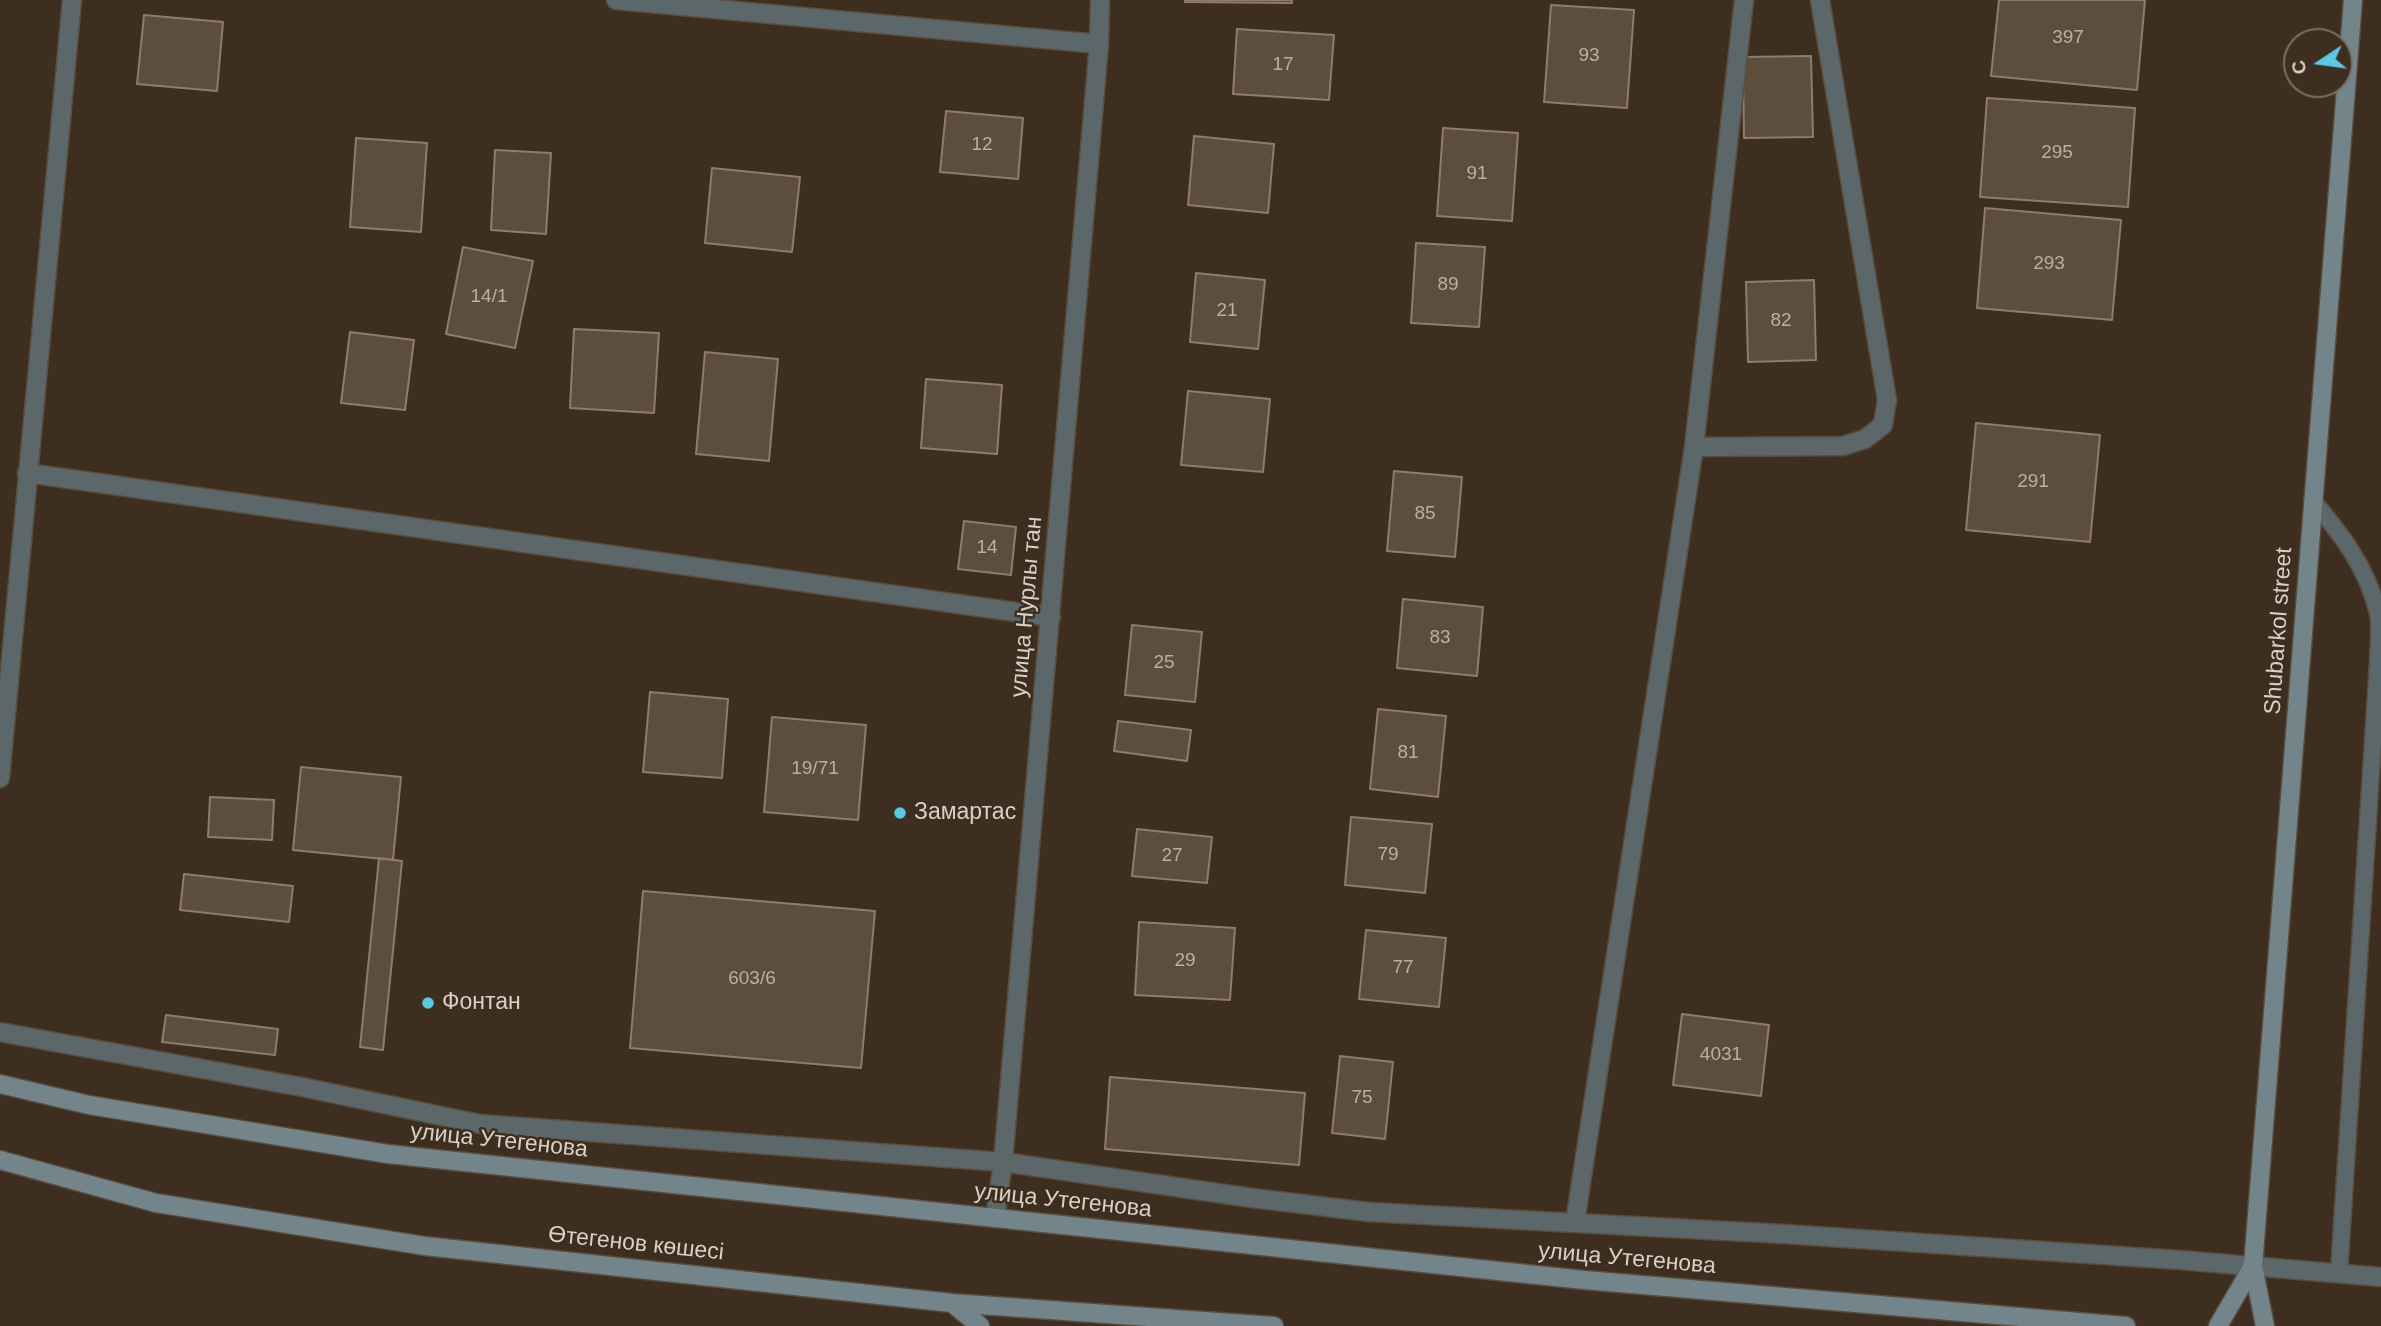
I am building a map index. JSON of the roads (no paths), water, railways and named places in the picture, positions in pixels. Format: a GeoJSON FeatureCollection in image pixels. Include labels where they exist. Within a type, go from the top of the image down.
{"type":"FeatureCollection","features":[{"type":"Feature","properties":{"kind":"main road","name":"Shubarkol street"},"geometry":{"type":"LineString","coordinates":[[2265,1326],[2253,1266],[2353,0]]}},
{"type":"Feature","properties":{"kind":"main road","name":"улица Утегенова"},"geometry":{"type":"LineString","coordinates":[[0,1084],[89,1105],[388,1154],[1584,1280],[2126,1326]]}},
{"type":"Feature","properties":{"kind":"main road","name":"Өтегенов көшесі"},"geometry":{"type":"LineString","coordinates":[[0,1160],[156,1203],[425,1246],[952,1303],[1274,1326]]}},
{"type":"Feature","properties":{"kind":"main road","name":"Shubarkol street"},"geometry":{"type":"LineString","coordinates":[[2218,1326],[2253,1266]]}},
{"type":"Feature","properties":{"kind":"main road"},"geometry":{"type":"LineString","coordinates":[[952,1303],[981,1326]]}},
{"type":"Feature","properties":{"kind":"street"},"geometry":{"type":"LineString","coordinates":[[0,778],[72,0]]}},
{"type":"Feature","properties":{"kind":"street"},"geometry":{"type":"LineString","coordinates":[[616,0],[1099,44]]}},
{"type":"Feature","properties":{"kind":"street","name":"улица Нурлы тан"},"geometry":{"type":"LineString","coordinates":[[995,1218],[1003,1162],[1051,617],[1099,44],[1100,0]]}},
{"type":"Feature","properties":{"kind":"street"},"geometry":{"type":"LineString","coordinates":[[1575,1222],[1694,447],[1744,0]]}},
{"type":"Feature","properties":{"kind":"street"},"geometry":{"type":"LineString","coordinates":[[1694,447],[1843,446],[1865,439],[1883,425],[1887,400],[1820,0]]}},
{"type":"Feature","properties":{"kind":"street"},"geometry":{"type":"LineString","coordinates":[[27,473],[1051,617]]}},
{"type":"Feature","properties":{"kind":"street"},"geometry":{"type":"LineString","coordinates":[[0,1032],[302,1087],[480,1124],[1003,1162],[1369,1212],[1825,1236],[2381,1277]]}},
{"type":"Feature","properties":{"kind":"lane"},"geometry":{"type":"LineString","coordinates":[[2313,501],[2346,541],[2362,567],[2378,615],[2378,663],[2339,1273]]}},
{"type":"Feature","properties":{"kind":"place","name":"Замартас"},"geometry":{"type":"Point","coordinates":[900,813]}},
{"type":"Feature","properties":{"kind":"place","name":"Фонтан"},"geometry":{"type":"Point","coordinates":[428,1003]}}]}
